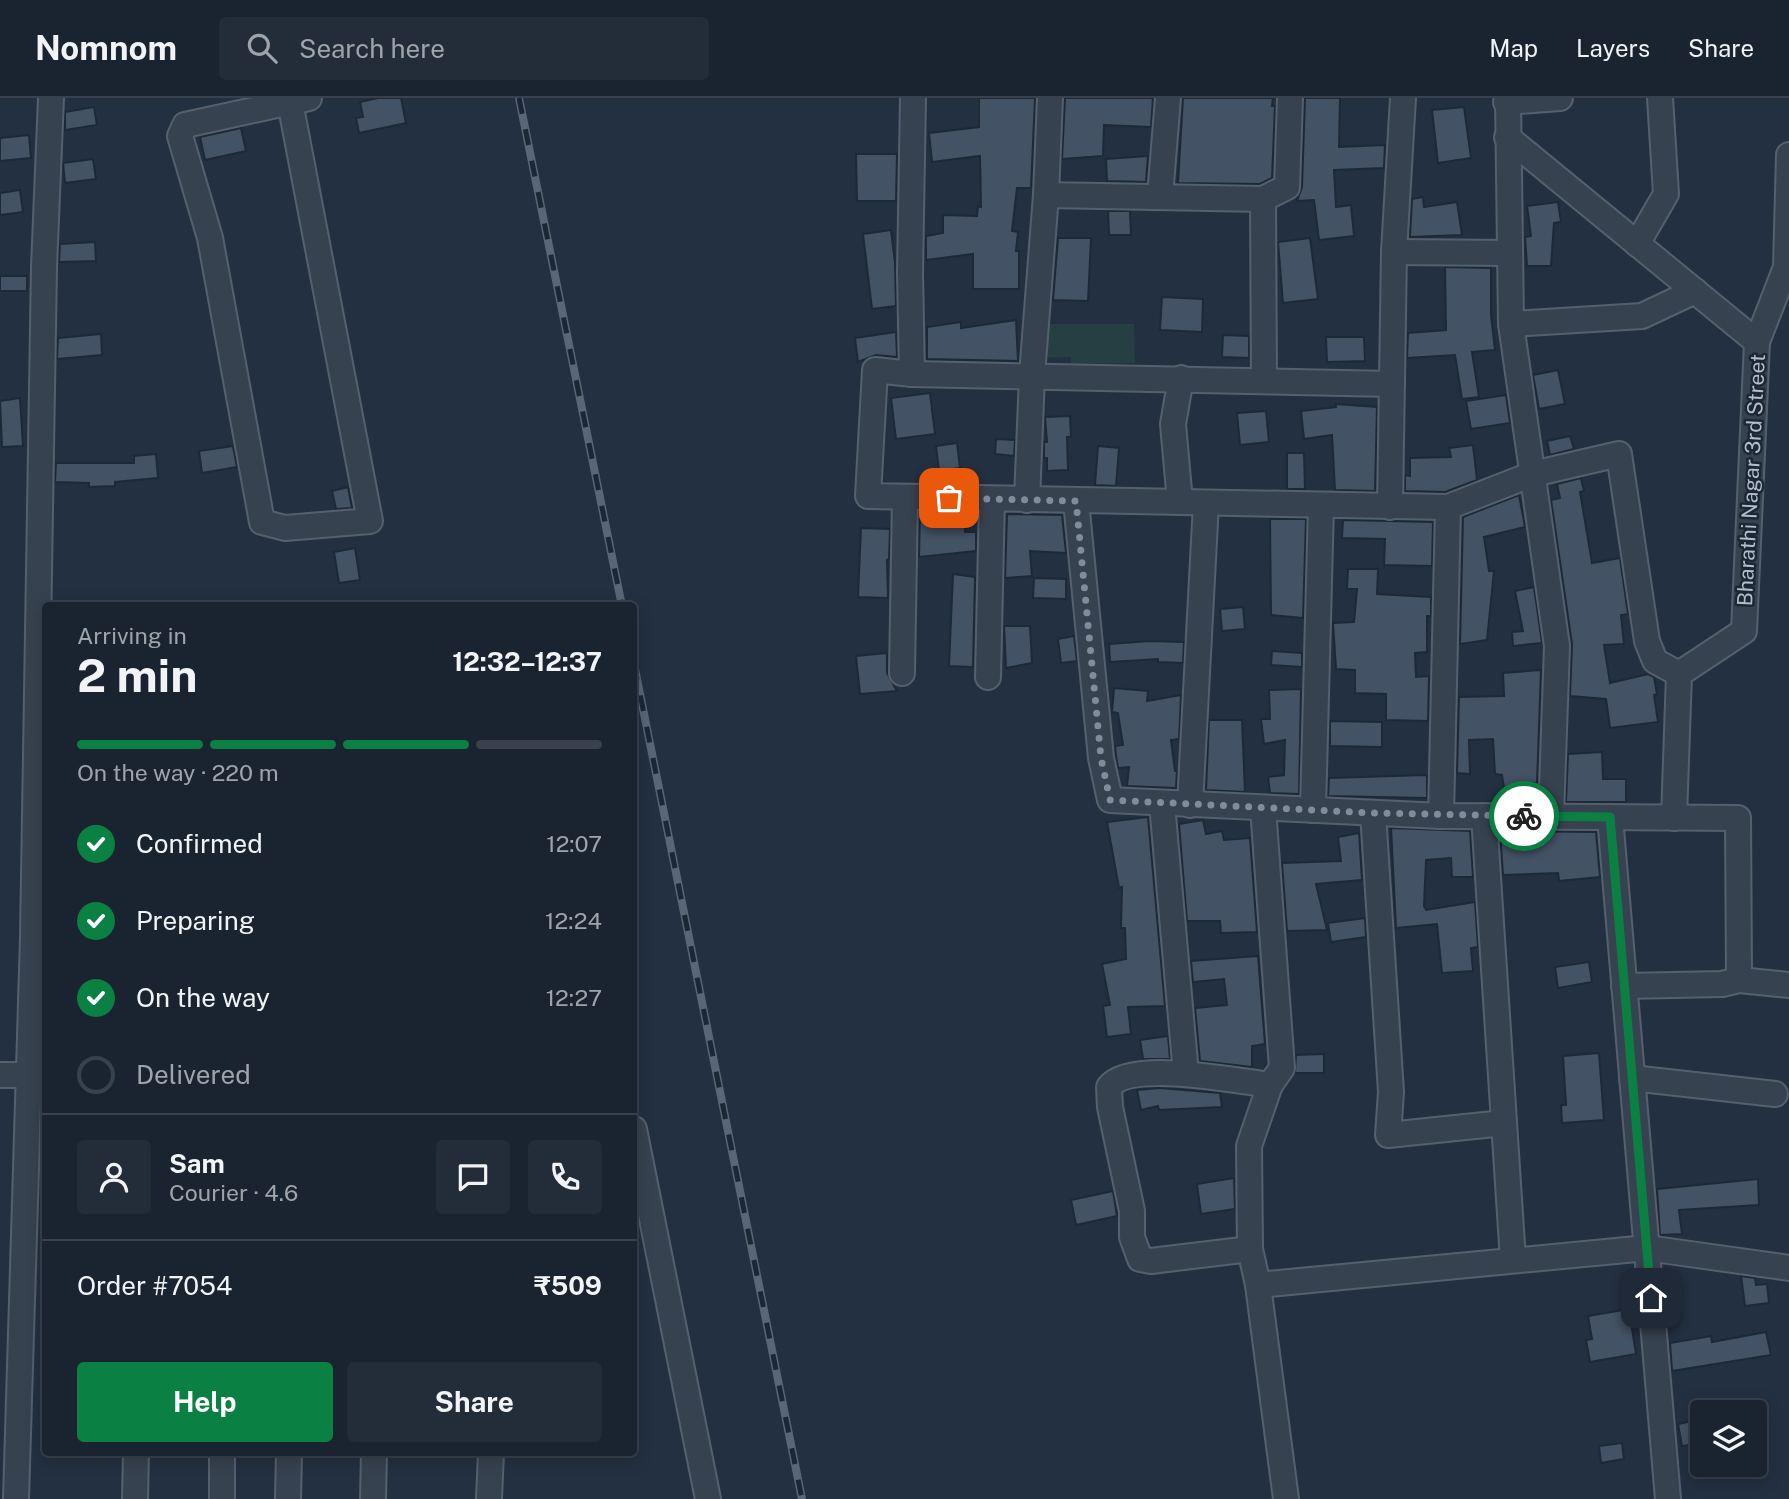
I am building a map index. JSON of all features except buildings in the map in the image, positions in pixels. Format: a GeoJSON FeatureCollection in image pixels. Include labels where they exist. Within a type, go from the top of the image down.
{"type":"FeatureCollection","features":[{"type":"Feature","properties":{"kind":"street"},"geometry":{"type":"LineString","coordinates":[[42,602],[44,267],[51,98]]}},
{"type":"Feature","properties":{"kind":"street"},"geometry":{"type":"LineString","coordinates":[[912,374],[910,274],[913,98]]}},
{"type":"Feature","properties":{"kind":"street"},"geometry":{"type":"LineString","coordinates":[[1027,500],[1032,374],[1046,195],[1050,98]]}},
{"type":"Feature","properties":{"kind":"street"},"geometry":{"type":"LineString","coordinates":[[1160,196],[1168,98]]}},
{"type":"Feature","properties":{"kind":"street"},"geometry":{"type":"LineString","coordinates":[[1046,195],[1263,199],[1287,187],[1290,98]]}},
{"type":"Feature","properties":{"kind":"street"},"geometry":{"type":"LineString","coordinates":[[1390,507],[1394,252],[1403,98]]}},
{"type":"Feature","properties":{"kind":"street"},"geometry":{"type":"LineString","coordinates":[[1551,816],[1557,646],[1511,324],[1507,100],[1560,98]]}},
{"type":"Feature","properties":{"kind":"street"},"geometry":{"type":"LineString","coordinates":[[1637,244],[1666,194],[1660,98]]}},
{"type":"Feature","properties":{"kind":"street"},"geometry":{"type":"LineString","coordinates":[[300,100],[370,521],[285,528],[262,522],[210,238],[180,136],[184,125],[300,100]]}},
{"type":"Feature","properties":{"kind":"street"},"geometry":{"type":"LineString","coordinates":[[1507,136],[1757,342]]}},
{"type":"Feature","properties":{"kind":"street","name":"Bharathi Nagar 3rd Street"},"geometry":{"type":"LineString","coordinates":[[1679,674],[1744,631],[1757,342],[1786,267],[1789,155]]}},
{"type":"Feature","properties":{"kind":"street"},"geometry":{"type":"LineString","coordinates":[[1263,199],[1264,381]]}},
{"type":"Feature","properties":{"kind":"street"},"geometry":{"type":"LineString","coordinates":[[1394,252],[1510,253]]}},
{"type":"Feature","properties":{"kind":"street"},"geometry":{"type":"LineString","coordinates":[[1511,324],[1642,316],[1695,291]]}},
{"type":"Feature","properties":{"kind":"street"},"geometry":{"type":"LineString","coordinates":[[1392,384],[1032,374],[912,374],[875,370],[868,496],[1448,507],[1533,474],[1619,454],[1647,641],[1655,662],[1679,674],[1674,817]]}},
{"type":"Feature","properties":{"kind":"street"},"geometry":{"type":"LineString","coordinates":[[1180,502],[1173,424],[1181,379]]}},
{"type":"Feature","properties":{"kind":"street"},"geometry":{"type":"LineString","coordinates":[[902,673],[905,497]]}},
{"type":"Feature","properties":{"kind":"street"},"geometry":{"type":"LineString","coordinates":[[988,677],[992,499]]}},
{"type":"Feature","properties":{"kind":"street"},"geometry":{"type":"LineString","coordinates":[[1076,501],[1101,758],[1110,800],[1189,806],[1441,816],[1738,818],[1739,980]]}},
{"type":"Feature","properties":{"kind":"street"},"geometry":{"type":"LineString","coordinates":[[1189,806],[1206,503]]}},
{"type":"Feature","properties":{"kind":"street"},"geometry":{"type":"LineString","coordinates":[[1313,810],[1321,505]]}},
{"type":"Feature","properties":{"kind":"street"},"geometry":{"type":"LineString","coordinates":[[1441,816],[1448,507]]}},
{"type":"Feature","properties":{"kind":"street"},"geometry":{"type":"LineString","coordinates":[[16,1499],[36,1145],[29,1075],[39,946],[42,620]]}},
{"type":"Feature","properties":{"kind":"street"},"geometry":{"type":"LineString","coordinates":[[1162,804],[1186,1074]]}},
{"type":"Feature","properties":{"kind":"street"},"geometry":{"type":"LineString","coordinates":[[1264,808],[1282,1068],[1270,1085],[1249,1146],[1250,1249],[1258,1285],[1286,1499]]}},
{"type":"Feature","properties":{"kind":"street"},"geometry":{"type":"LineString","coordinates":[[1373,813],[1391,1092],[1388,1135],[1504,1123]]}},
{"type":"Feature","properties":{"kind":"street"},"geometry":{"type":"LineString","coordinates":[[1484,816],[1513,1260]]}},
{"type":"Feature","properties":{"kind":"street"},"geometry":{"type":"LineString","coordinates":[[1610,817],[1668,1499]]}},
{"type":"Feature","properties":{"kind":"street"},"geometry":{"type":"LineString","coordinates":[[1624,986],[1722,984],[1739,980],[1789,985]]}},
{"type":"Feature","properties":{"kind":"street"},"geometry":{"type":"LineString","coordinates":[[1250,1249],[1151,1261],[1140,1259],[1132,1237],[1132,1211],[1110,1107],[1109,1087],[1114,1080],[1127,1074],[1186,1074],[1270,1085]]}},
{"type":"Feature","properties":{"kind":"street"},"geometry":{"type":"LineString","coordinates":[[0,1075],[29,1075]]}},
{"type":"Feature","properties":{"kind":"street"},"geometry":{"type":"LineString","coordinates":[[1632,1078],[1775,1094]]}},
{"type":"Feature","properties":{"kind":"street"},"geometry":{"type":"LineString","coordinates":[[637,1159],[708,1499]]}},
{"type":"Feature","properties":{"kind":"street"},"geometry":{"type":"LineString","coordinates":[[1258,1285],[1647,1248],[1789,1268]]}},
{"type":"Feature","properties":{"kind":"street"},"geometry":{"type":"LineString","coordinates":[[135,1499],[136,1456]]}},
{"type":"Feature","properties":{"kind":"street"},"geometry":{"type":"LineString","coordinates":[[222,1456],[222,1499]]}},
{"type":"Feature","properties":{"kind":"street"},"geometry":{"type":"LineString","coordinates":[[288,1499],[289,1456]]}},
{"type":"Feature","properties":{"kind":"street"},"geometry":{"type":"LineString","coordinates":[[373,1499],[374,1456]]}},
{"type":"Feature","properties":{"kind":"street"},"geometry":{"type":"LineString","coordinates":[[489,1499],[491,1456]]}},
{"type":"Feature","properties":{"kind":"green space"},"geometry":{"type":"Polygon","coordinates":[[[1041,324],[1134,324],[1135,363],[1071,364],[1071,357],[1042,358],[1041,324]]]}},
{"type":"Feature","properties":{"kind":"railway"},"geometry":{"type":"LineString","coordinates":[[519,98],[621,602]]}},
{"type":"Feature","properties":{"kind":"railway"},"geometry":{"type":"LineString","coordinates":[[637,679],[802,1499]]}},
{"type":"Feature","properties":{"kind":"way so far"},"geometry":{"type":"LineString","coordinates":[[949,498],[1076,501],[1101,758],[1110,800],[1441,816],[1524,816]]}},
{"type":"Feature","properties":{"kind":"route"},"geometry":{"type":"LineString","coordinates":[[1524,816],[1610,817],[1651,1298]]}}]}
